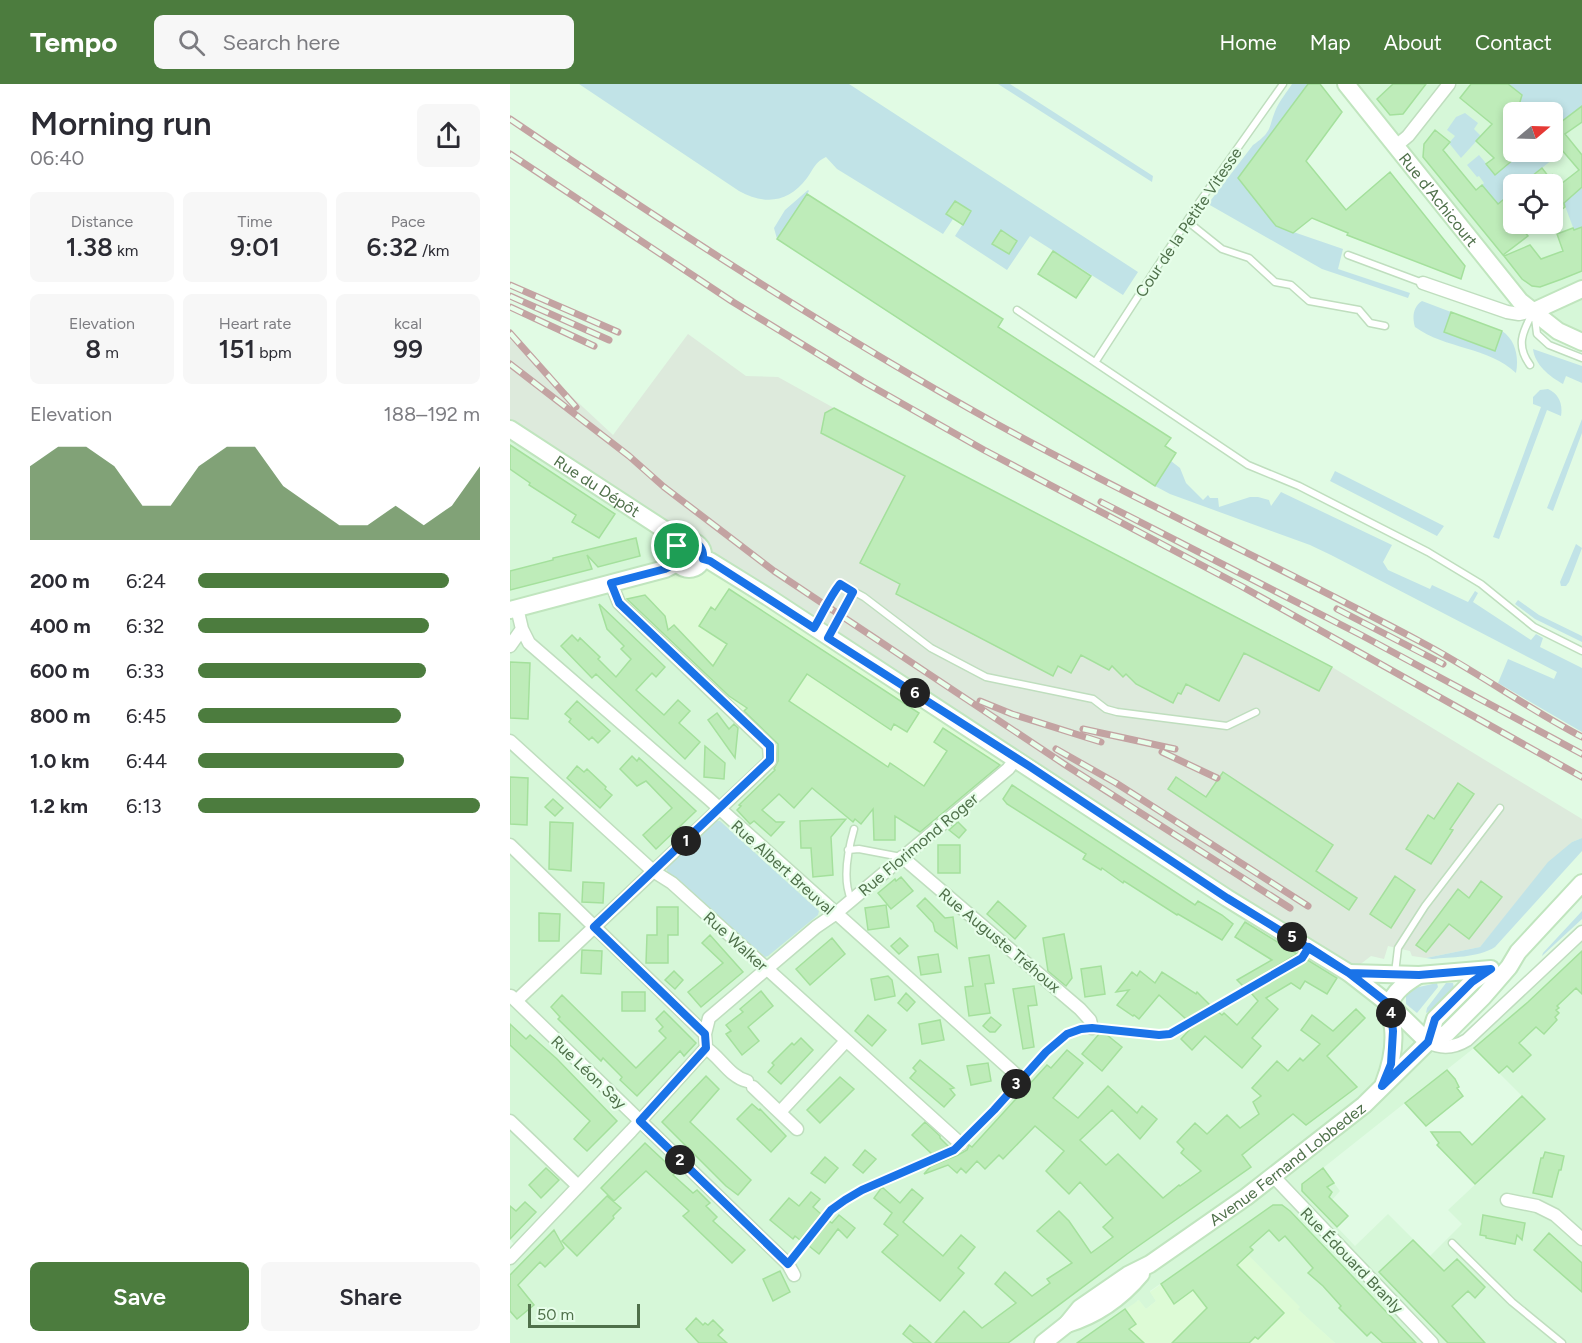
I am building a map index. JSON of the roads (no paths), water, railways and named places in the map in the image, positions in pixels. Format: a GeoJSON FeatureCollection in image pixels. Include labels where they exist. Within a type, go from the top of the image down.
{"type":"FeatureCollection","features":[{"type":"Feature","properties":{"kind":"main road","name":"Rue d'Achicourt"},"geometry":{"type":"LineString","coordinates":[[1346,84],[1520,301],[1558,331],[1582,342]]}},
{"type":"Feature","properties":{"kind":"main road"},"geometry":{"type":"LineString","coordinates":[[1534,311],[1582,289]]}},
{"type":"Feature","properties":{"kind":"main road","name":"Rue du Dépôt"},"geometry":{"type":"LineString","coordinates":[[510,429],[668,532],[677,555]]}},
{"type":"Feature","properties":{"kind":"main road"},"geometry":{"type":"LineString","coordinates":[[514,609],[665,569],[685,541],[694,541],[701,546],[703,559],[698,566],[691,569],[683,568],[677,555]]}},
{"type":"Feature","properties":{"kind":"main road"},"geometry":{"type":"LineString","coordinates":[[703,559],[720,567],[1017,759],[1227,898],[1349,973],[1390,1005],[1428,1042]]}},
{"type":"Feature","properties":{"kind":"main road"},"geometry":{"type":"LineString","coordinates":[[1428,1042],[1447,1033],[1483,998],[1509,967],[1518,952],[1582,883]]}},
{"type":"Feature","properties":{"kind":"main road"},"geometry":{"type":"LineString","coordinates":[[1428,1042],[1435,1019],[1472,982],[1518,952]]}},
{"type":"Feature","properties":{"kind":"main road"},"geometry":{"type":"LineString","coordinates":[[1349,973],[1419,975],[1491,969]]}},
{"type":"Feature","properties":{"kind":"main road"},"geometry":{"type":"LineString","coordinates":[[1382,1086],[1391,1064],[1393,1031],[1390,1005],[1404,985],[1419,975]]}},
{"type":"Feature","properties":{"kind":"main road","name":"Avenue Fernand Lobbedez"},"geometry":{"type":"LineString","coordinates":[[1043,1343],[1067,1324],[1080,1308],[1128,1275],[1150,1264],[1273,1176],[1364,1104],[1428,1042]]}},
{"type":"Feature","properties":{"kind":"street"},"geometry":{"type":"LineString","coordinates":[[1396,146],[1408,136],[1449,84]]}},
{"type":"Feature","properties":{"kind":"street"},"geometry":{"type":"LineString","coordinates":[[1423,283],[1507,312],[1519,314],[1534,311]]}},
{"type":"Feature","properties":{"kind":"street"},"geometry":{"type":"LineString","coordinates":[[513,998],[594,927],[770,760],[770,746],[619,603],[611,583]]}},
{"type":"Feature","properties":{"kind":"street"},"geometry":{"type":"LineString","coordinates":[[510,646],[522,630],[514,609]]}},
{"type":"Feature","properties":{"kind":"street","name":"Rue Albert Breuval"},"geometry":{"type":"LineString","coordinates":[[522,630],[530,643],[835,914],[1024,1076]]}},
{"type":"Feature","properties":{"kind":"street","name":"Rue Walker"},"geometry":{"type":"LineString","coordinates":[[510,741],[653,871],[672,884],[768,969],[961,1144]]}},
{"type":"Feature","properties":{"kind":"street","name":"Rue Florimond Roger"},"geometry":{"type":"LineString","coordinates":[[705,1034],[709,1018],[1008,769],[1017,759]]}},
{"type":"Feature","properties":{"kind":"street"},"geometry":{"type":"LineString","coordinates":[[510,845],[705,1034],[706,1048],[510,1258]]}},
{"type":"Feature","properties":{"kind":"street","name":"Rue Auguste Tréhoux"},"geometry":{"type":"LineString","coordinates":[[902,857],[1080,1009],[1090,1020],[1092,1028]]}},
{"type":"Feature","properties":{"kind":"street"},"geometry":{"type":"LineString","coordinates":[[1428,1042],[1438,1048],[1460,1045],[1582,932]]}},
{"type":"Feature","properties":{"kind":"street","name":"Rue Léon Say"},"geometry":{"type":"LineString","coordinates":[[513,998],[791,1270]]}},
{"type":"Feature","properties":{"kind":"street"},"geometry":{"type":"LineString","coordinates":[[780,1112],[846,1041]]}},
{"type":"Feature","properties":{"kind":"street"},"geometry":{"type":"LineString","coordinates":[[706,1048],[718,1057],[738,1079],[750,1084],[797,1129]]}},
{"type":"Feature","properties":{"kind":"street"},"geometry":{"type":"LineString","coordinates":[[510,1120],[578,1186]]}},
{"type":"Feature","properties":{"kind":"street","name":"Rue Édouard Branly"},"geometry":{"type":"LineString","coordinates":[[1273,1176],[1432,1343]]}},
{"type":"Feature","properties":{"kind":"street"},"geometry":{"type":"LineString","coordinates":[[1507,1200],[1537,1206],[1555,1215],[1582,1239]]}},
{"type":"Feature","properties":{"kind":"lane","name":"Cour de la Petite Vitesse"},"geometry":{"type":"LineString","coordinates":[[1096,361],[1187,220],[1283,84]]}},
{"type":"Feature","properties":{"kind":"lane"},"geometry":{"type":"LineString","coordinates":[[1187,220],[1222,249],[1249,258],[1275,282],[1291,285],[1309,301],[1359,310],[1370,323],[1385,326]]}},
{"type":"Feature","properties":{"kind":"lane"},"geometry":{"type":"LineString","coordinates":[[1348,255],[1423,283]]}},
{"type":"Feature","properties":{"kind":"lane"},"geometry":{"type":"LineString","coordinates":[[1017,310],[1248,465],[1299,486],[1428,552],[1481,584],[1534,627],[1582,651]]}},
{"type":"Feature","properties":{"kind":"lane"},"geometry":{"type":"LineString","coordinates":[[1534,311],[1537,333],[1550,345],[1582,358]]}},
{"type":"Feature","properties":{"kind":"lane"},"geometry":{"type":"LineString","coordinates":[[1530,366],[1521,349],[1520,341],[1534,311]]}},
{"type":"Feature","properties":{"kind":"lane"},"geometry":{"type":"LineString","coordinates":[[814,628],[827,607],[829,598],[840,584],[864,597],[931,648],[986,677],[1093,699],[1106,709],[1117,712],[1227,726],[1256,712]]}},
{"type":"Feature","properties":{"kind":"lane"},"geometry":{"type":"LineString","coordinates":[[828,638],[853,592]]}},
{"type":"Feature","properties":{"kind":"lane"},"geometry":{"type":"LineString","coordinates":[[1395,974],[1398,948],[1420,914],[1500,808]]}},
{"type":"Feature","properties":{"kind":"lane"},"geometry":{"type":"LineString","coordinates":[[851,899],[848,891],[848,850],[854,829]]}},
{"type":"Feature","properties":{"kind":"lane"},"geometry":{"type":"LineString","coordinates":[[848,850],[859,849],[902,857]]}},
{"type":"Feature","properties":{"kind":"lane"},"geometry":{"type":"LineString","coordinates":[[791,1270],[831,1210],[862,1190],[945,1155],[961,1144],[1046,1052],[1067,1034],[1092,1028],[1159,1035],[1170,1034],[1302,958],[1309,947]]}},
{"type":"Feature","properties":{"kind":"lane"},"geometry":{"type":"LineString","coordinates":[[1452,1243],[1512,1302],[1562,1343]]}},
{"type":"Feature","properties":{"kind":"railway"},"geometry":{"type":"LineString","coordinates":[[510,119],[749,276],[933,388],[1101,479],[1421,642],[1582,737]]}},
{"type":"Feature","properties":{"kind":"railway"},"geometry":{"type":"LineString","coordinates":[[510,154],[733,302],[864,382],[984,450],[1241,586],[1582,777]]}},
{"type":"Feature","properties":{"kind":"railway"},"geometry":{"type":"LineString","coordinates":[[510,285],[618,332]]}},
{"type":"Feature","properties":{"kind":"railway"},"geometry":{"type":"LineString","coordinates":[[510,296],[609,340]]}},
{"type":"Feature","properties":{"kind":"railway"},"geometry":{"type":"LineString","coordinates":[[510,307],[594,346]]}},
{"type":"Feature","properties":{"kind":"railway"},"geometry":{"type":"LineString","coordinates":[[510,333],[576,407]]}},
{"type":"Feature","properties":{"kind":"railway"},"geometry":{"type":"LineString","coordinates":[[510,364],[774,571],[1064,764],[1290,908]]}},
{"type":"Feature","properties":{"kind":"railway"},"geometry":{"type":"LineString","coordinates":[[1101,502],[1361,635],[1582,754]]}},
{"type":"Feature","properties":{"kind":"railway"},"geometry":{"type":"LineString","coordinates":[[1337,609],[1443,664]]}},
{"type":"Feature","properties":{"kind":"railway"},"geometry":{"type":"LineString","coordinates":[[980,701],[1012,714],[1101,742]]}},
{"type":"Feature","properties":{"kind":"railway"},"geometry":{"type":"LineString","coordinates":[[1083,729],[1175,749]]}},
{"type":"Feature","properties":{"kind":"railway"},"geometry":{"type":"LineString","coordinates":[[1056,749],[1116,783],[1308,906]]}},
{"type":"Feature","properties":{"kind":"railway"},"geometry":{"type":"LineString","coordinates":[[1162,752],[1217,778]]}}]}
